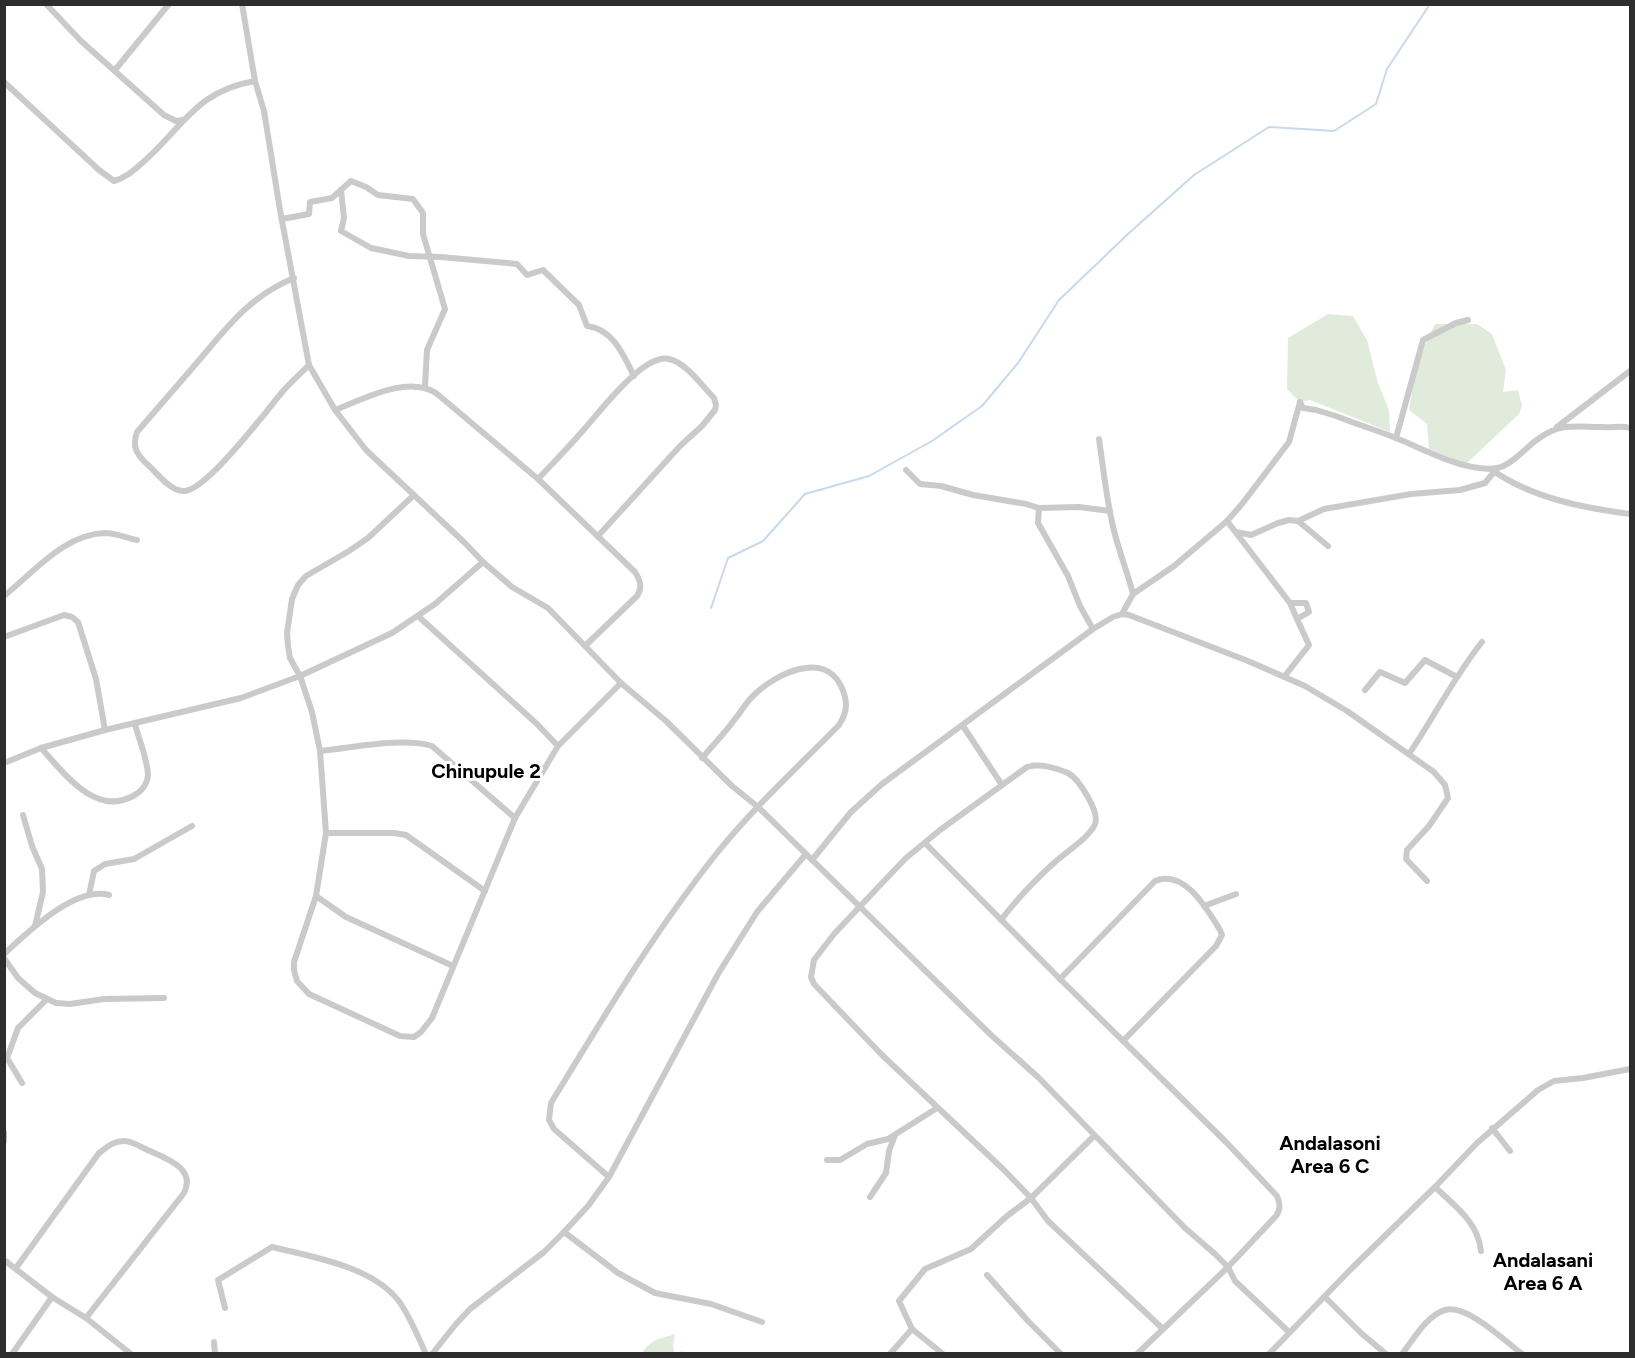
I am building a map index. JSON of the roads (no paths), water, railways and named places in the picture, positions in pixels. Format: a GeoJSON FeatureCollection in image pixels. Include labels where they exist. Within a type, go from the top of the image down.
{"type":"FeatureCollection","features":[{"type":"Feature","properties":{"kind":"street"},"geometry":{"type":"LineString","coordinates":[[46,4],[81,41],[164,115],[176,121],[183,120]]}},
{"type":"Feature","properties":{"kind":"street"},"geometry":{"type":"LineString","coordinates":[[115,70],[169,4]]}},
{"type":"Feature","properties":{"kind":"street"},"geometry":{"type":"LineString","coordinates":[[242,4],[255,81],[264,111],[309,365],[347,428],[366,450],[483,562],[520,593],[549,608],[621,683],[666,721],[702,758],[758,807],[991,1035],[1039,1078],[1185,1228],[1228,1267],[1235,1281],[1289,1332]]}},
{"type":"Feature","properties":{"kind":"street"},"geometry":{"type":"LineString","coordinates":[[4,82],[99,170],[114,181],[128,175],[150,156],[183,120],[215,93],[255,81]]}},
{"type":"Feature","properties":{"kind":"street"},"geometry":{"type":"LineString","coordinates":[[282,219],[309,214],[310,202],[332,198],[351,182],[366,187],[378,195],[413,199],[423,213],[423,234],[445,309],[427,351],[425,386]]}},
{"type":"Feature","properties":{"kind":"street"},"geometry":{"type":"LineString","coordinates":[[342,190],[344,218],[341,231],[371,248],[409,256],[517,264],[527,275],[543,270],[579,305],[587,326],[598,327],[612,338],[634,376]]}},
{"type":"Feature","properties":{"kind":"street"},"geometry":{"type":"LineString","coordinates":[[294,278],[258,297],[235,318],[137,432],[134,446],[136,451],[140,458],[172,487],[183,492],[192,490],[219,466],[285,389],[309,365]]}},
{"type":"Feature","properties":{"kind":"street"},"geometry":{"type":"LineString","coordinates":[[1396,438],[1423,340],[1456,323],[1467,320]]}},
{"type":"Feature","properties":{"kind":"street"},"geometry":{"type":"LineString","coordinates":[[538,479],[601,408],[634,376],[657,359],[666,358],[674,361],[694,378],[714,398],[715,410],[598,536]]}},
{"type":"Feature","properties":{"kind":"street"},"geometry":{"type":"LineString","coordinates":[[1236,532],[1251,535],[1278,523],[1289,520],[1298,521],[1324,509],[1412,494],[1460,490],[1485,483],[1492,470],[1504,465],[1538,438],[1555,429],[1630,371]]}},
{"type":"Feature","properties":{"kind":"street"},"geometry":{"type":"LineString","coordinates":[[335,410],[391,390],[425,386],[538,479],[635,572],[641,584],[640,591],[586,645]]}},
{"type":"Feature","properties":{"kind":"street"},"geometry":{"type":"LineString","coordinates":[[812,860],[851,812],[882,784],[1093,629],[1122,614],[1133,594],[1174,566],[1227,521],[1267,473],[1288,442],[1300,402],[1303,408],[1316,410],[1452,460],[1492,470],[1527,489],[1582,507],[1630,514]]}},
{"type":"Feature","properties":{"kind":"street"},"geometry":{"type":"LineString","coordinates":[[1555,429],[1571,425],[1630,428]]}},
{"type":"Feature","properties":{"kind":"street"},"geometry":{"type":"LineString","coordinates":[[1099,438],[1110,511],[1121,561],[1133,594]]}},
{"type":"Feature","properties":{"kind":"street"},"geometry":{"type":"LineString","coordinates":[[906,470],[920,484],[941,486],[973,495],[1039,508],[1079,507],[1110,511]]}},
{"type":"Feature","properties":{"kind":"street"},"geometry":{"type":"LineString","coordinates":[[414,495],[368,538],[306,576],[298,585],[292,598],[287,633],[291,658],[300,676],[312,712],[320,751],[326,833],[316,896],[294,962],[297,981],[309,994],[400,1036],[414,1037],[421,1032],[432,1018],[515,818],[558,746],[621,683]]}},
{"type":"Feature","properties":{"kind":"street"},"geometry":{"type":"LineString","coordinates":[[1039,508],[1038,523],[1068,576],[1080,606],[1093,629]]}},
{"type":"Feature","properties":{"kind":"street"},"geometry":{"type":"LineString","coordinates":[[1227,521],[1290,603],[1309,645],[1284,677]]}},
{"type":"Feature","properties":{"kind":"street"},"geometry":{"type":"LineString","coordinates":[[1298,521],[1328,546]]}},
{"type":"Feature","properties":{"kind":"street"},"geometry":{"type":"LineString","coordinates":[[4,596],[50,555],[79,540],[104,533],[118,534],[136,540]]}},
{"type":"Feature","properties":{"kind":"street"},"geometry":{"type":"LineString","coordinates":[[4,763],[41,748],[105,730],[241,698],[300,676],[392,633],[418,617],[483,562]]}},
{"type":"Feature","properties":{"kind":"street"},"geometry":{"type":"LineString","coordinates":[[1290,603],[1306,603],[1309,612],[1298,619]]}},
{"type":"Feature","properties":{"kind":"street"},"geometry":{"type":"LineString","coordinates":[[1122,614],[1165,628],[1305,686],[1347,711],[1442,779],[1448,792],[1444,806],[1407,850],[1406,859],[1427,881]]}},
{"type":"Feature","properties":{"kind":"street"},"geometry":{"type":"LineString","coordinates":[[4,637],[64,615],[78,622],[96,680],[105,730]]}},
{"type":"Feature","properties":{"kind":"street"},"geometry":{"type":"LineString","coordinates":[[418,617],[537,724],[558,746]]}},
{"type":"Feature","properties":{"kind":"street"},"geometry":{"type":"LineString","coordinates":[[1409,754],[1482,642]]}},
{"type":"Feature","properties":{"kind":"street"},"geometry":{"type":"LineString","coordinates":[[1365,690],[1380,672],[1405,683],[1425,660],[1458,677]]}},
{"type":"Feature","properties":{"kind":"street"},"geometry":{"type":"LineString","coordinates":[[609,1177],[554,1129],[549,1120],[550,1103],[663,923],[718,852],[758,807],[839,725],[844,717],[846,698],[838,681],[828,670],[820,666],[788,673],[769,683],[748,700],[702,758]]}},
{"type":"Feature","properties":{"kind":"street"},"geometry":{"type":"LineString","coordinates":[[41,748],[76,786],[86,793],[115,801],[129,798],[146,784],[148,775],[135,724]]}},
{"type":"Feature","properties":{"kind":"street"},"geometry":{"type":"LineString","coordinates":[[963,726],[1002,785]]}},
{"type":"Feature","properties":{"kind":"street"},"geometry":{"type":"LineString","coordinates":[[320,751],[420,742],[432,746],[515,818]]}},
{"type":"Feature","properties":{"kind":"street"},"geometry":{"type":"LineString","coordinates":[[1001,920],[1026,890],[1093,829],[1096,820],[1093,806],[1075,779],[1065,772],[1032,765],[940,830],[906,858],[834,934],[814,960],[811,978],[814,984],[882,1055],[1003,1169],[1048,1221],[1162,1328]]}},
{"type":"Feature","properties":{"kind":"street"},"geometry":{"type":"LineString","coordinates":[[23,815],[32,846],[42,868],[43,892],[34,926]]}},
{"type":"Feature","properties":{"kind":"street"},"geometry":{"type":"LineString","coordinates":[[89,895],[94,871],[105,864],[134,859],[192,826]]}},
{"type":"Feature","properties":{"kind":"street"},"geometry":{"type":"LineString","coordinates":[[326,833],[406,835],[485,891]]}},
{"type":"Feature","properties":{"kind":"street"},"geometry":{"type":"LineString","coordinates":[[925,843],[1226,1142],[1277,1196],[1280,1210],[1276,1216],[1228,1267],[1137,1353]]}},
{"type":"Feature","properties":{"kind":"street"},"geometry":{"type":"LineString","coordinates":[[432,1353],[470,1309],[544,1252],[588,1206],[609,1177],[718,974],[757,912],[806,854]]}},
{"type":"Feature","properties":{"kind":"street"},"geometry":{"type":"LineString","coordinates":[[1060,979],[1155,881],[1171,878],[1197,896],[1220,930],[1221,940],[1124,1041]]}},
{"type":"Feature","properties":{"kind":"street"},"geometry":{"type":"LineString","coordinates":[[109,896],[100,893],[89,895],[63,907],[34,926],[4,956],[18,978],[35,993],[56,1003],[164,998]]}},
{"type":"Feature","properties":{"kind":"street"},"geometry":{"type":"LineString","coordinates":[[1204,906],[1236,894]]}},
{"type":"Feature","properties":{"kind":"street"},"geometry":{"type":"LineString","coordinates":[[316,896],[346,917],[453,966]]}},
{"type":"Feature","properties":{"kind":"street"},"geometry":{"type":"LineString","coordinates":[[22,1083],[7,1058],[18,1028],[46,999]]}},
{"type":"Feature","properties":{"kind":"street"},"geometry":{"type":"LineString","coordinates":[[1269,1353],[1492,1128],[1538,1090],[1551,1082],[1630,1069]]}},
{"type":"Feature","properties":{"kind":"street"},"geometry":{"type":"LineString","coordinates":[[827,1160],[840,1160],[867,1144],[888,1139],[937,1108]]}},
{"type":"Feature","properties":{"kind":"street"},"geometry":{"type":"LineString","coordinates":[[1492,1128],[1510,1151]]}},
{"type":"Feature","properties":{"kind":"street"},"geometry":{"type":"LineString","coordinates":[[4,1132],[4,1141]]}},
{"type":"Feature","properties":{"kind":"street"},"geometry":{"type":"LineString","coordinates":[[870,1197],[886,1173],[888,1151],[896,1134]]}},
{"type":"Feature","properties":{"kind":"street"},"geometry":{"type":"LineString","coordinates":[[943,1353],[912,1329],[899,1301],[925,1269],[971,1249],[1030,1198],[1094,1136]]}},
{"type":"Feature","properties":{"kind":"street"},"geometry":{"type":"LineString","coordinates":[[16,1268],[99,1153],[111,1143],[127,1141],[175,1162],[183,1169],[187,1187],[86,1318]]}},
{"type":"Feature","properties":{"kind":"street"},"geometry":{"type":"LineString","coordinates":[[1436,1186],[1469,1220],[1480,1241],[1481,1251]]}},
{"type":"Feature","properties":{"kind":"street"},"geometry":{"type":"LineString","coordinates":[[564,1232],[618,1273],[655,1293],[711,1304],[762,1322]]}},
{"type":"Feature","properties":{"kind":"street"},"geometry":{"type":"LineString","coordinates":[[225,1308],[218,1280],[272,1246],[340,1264],[378,1281],[399,1300],[426,1353]]}},
{"type":"Feature","properties":{"kind":"street"},"geometry":{"type":"LineString","coordinates":[[4,1260],[131,1353]]}},
{"type":"Feature","properties":{"kind":"street"},"geometry":{"type":"LineString","coordinates":[[987,1275],[1028,1321],[1061,1353]]}},
{"type":"Feature","properties":{"kind":"street"},"geometry":{"type":"LineString","coordinates":[[12,1353],[52,1297]]}},
{"type":"Feature","properties":{"kind":"street"},"geometry":{"type":"LineString","coordinates":[[1325,1297],[1361,1333],[1386,1353]]}},
{"type":"Feature","properties":{"kind":"street"},"geometry":{"type":"LineString","coordinates":[[1402,1353],[1428,1321],[1445,1310],[1456,1310],[1476,1319],[1522,1353]]}},
{"type":"Feature","properties":{"kind":"street"},"geometry":{"type":"LineString","coordinates":[[890,1353],[912,1329]]}},
{"type":"Feature","properties":{"kind":"street"},"geometry":{"type":"LineString","coordinates":[[214,1342],[215,1353]]}},
{"type":"Feature","properties":{"kind":"street"},"geometry":{"type":"LineString","coordinates":[[116,1353],[121,1347]]}},
{"type":"Feature","properties":{"kind":"waterway"},"geometry":{"type":"LineString","coordinates":[[711,608],[728,558],[763,541],[805,494],[869,476],[932,441],[982,406],[1018,363],[1059,300],[1194,175],[1269,127],[1334,131],[1376,104],[1387,69],[1430,4]]}},
{"type":"Feature","properties":{"kind":"district","name":"Chinupule 2"},"geometry":{"type":"Point","coordinates":[486,771]}},
{"type":"Feature","properties":{"kind":"district","name":"Andalasoni Area 6 C"},"geometry":{"type":"Point","coordinates":[1330,1154]}},
{"type":"Feature","properties":{"kind":"district","name":"Andalasani Area 6 A"},"geometry":{"type":"Point","coordinates":[1543,1272]}}]}
